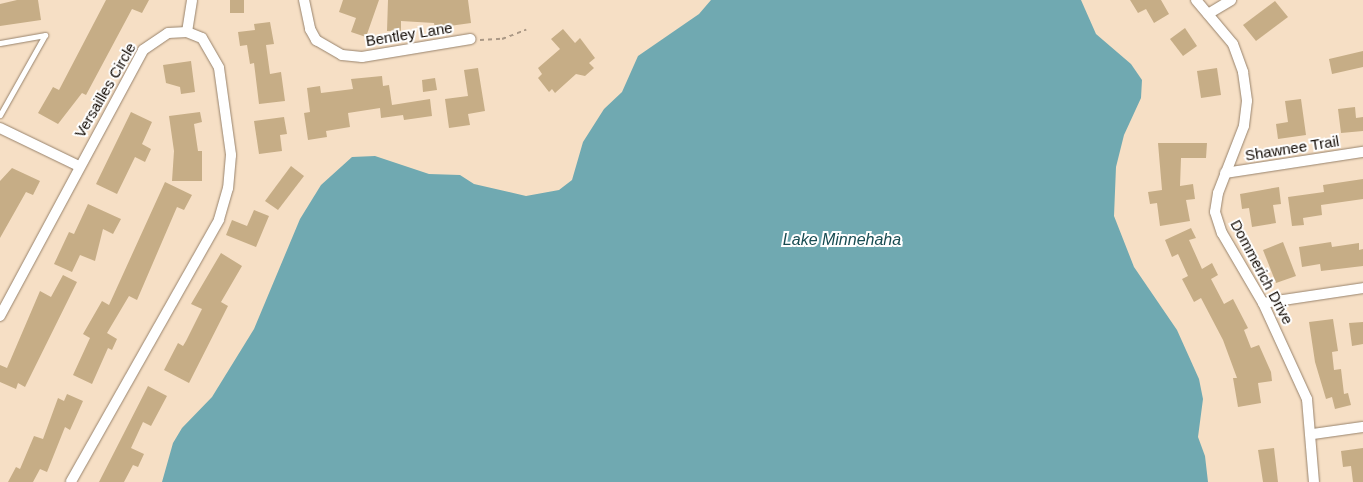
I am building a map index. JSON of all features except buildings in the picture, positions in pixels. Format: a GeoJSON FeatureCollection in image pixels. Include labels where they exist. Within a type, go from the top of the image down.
{"type":"FeatureCollection","features":[{"type":"Feature","properties":{"kind":"street"},"geometry":{"type":"LineString","coordinates":[[72,482],[219,220],[228,188],[231,155],[219,68],[202,38],[187,32],[192,0]]}},
{"type":"Feature","properties":{"kind":"street","name":"Bentley Lane"},"geometry":{"type":"LineString","coordinates":[[304,0],[310,29],[323,46],[342,55],[362,57],[471,40]]}},
{"type":"Feature","properties":{"kind":"street","name":"Dommerich Drive"},"geometry":{"type":"LineString","coordinates":[[1196,0],[1233,44],[1243,72],[1247,101],[1244,126],[1225,173],[1216,212],[1220,226],[1264,303],[1307,399],[1313,434],[1314,482]]}},
{"type":"Feature","properties":{"kind":"street"},"geometry":{"type":"LineString","coordinates":[[1208,14],[1231,0]]}},
{"type":"Feature","properties":{"kind":"street","name":"Versailles Circle"},"geometry":{"type":"LineString","coordinates":[[0,316],[142,50],[168,33],[187,32]]}},
{"type":"Feature","properties":{"kind":"street"},"geometry":{"type":"LineString","coordinates":[[0,128],[79,166]]}},
{"type":"Feature","properties":{"kind":"street","name":"Shawnee Trail"},"geometry":{"type":"LineString","coordinates":[[1225,173],[1363,152]]}},
{"type":"Feature","properties":{"kind":"street"},"geometry":{"type":"LineString","coordinates":[[1264,303],[1363,288]]}},
{"type":"Feature","properties":{"kind":"street"},"geometry":{"type":"LineString","coordinates":[[1313,434],[1363,427]]}},
{"type":"Feature","properties":{"kind":"lane"},"geometry":{"type":"LineString","coordinates":[[0,43],[45,35],[0,115]]}},
{"type":"Feature","properties":{"kind":"path"},"geometry":{"type":"LineString","coordinates":[[471,40],[492,40],[526,30]]}},
{"type":"Feature","properties":{"kind":"water","name":"Lake Minnehaha"},"geometry":{"type":"Polygon","coordinates":[[[711,0],[1081,0],[1096,34],[1131,64],[1142,80],[1141,98],[1124,135],[1116,167],[1114,216],[1134,267],[1177,330],[1199,379],[1203,399],[1198,437],[1205,456],[1208,482],[162,482],[173,443],[182,428],[212,397],[254,329],[300,219],[321,185],[352,157],[375,156],[429,174],[460,175],[474,184],[526,196],[559,190],[572,180],[583,142],[604,109],[622,92],[638,56],[699,14],[711,0]]]}}]}
